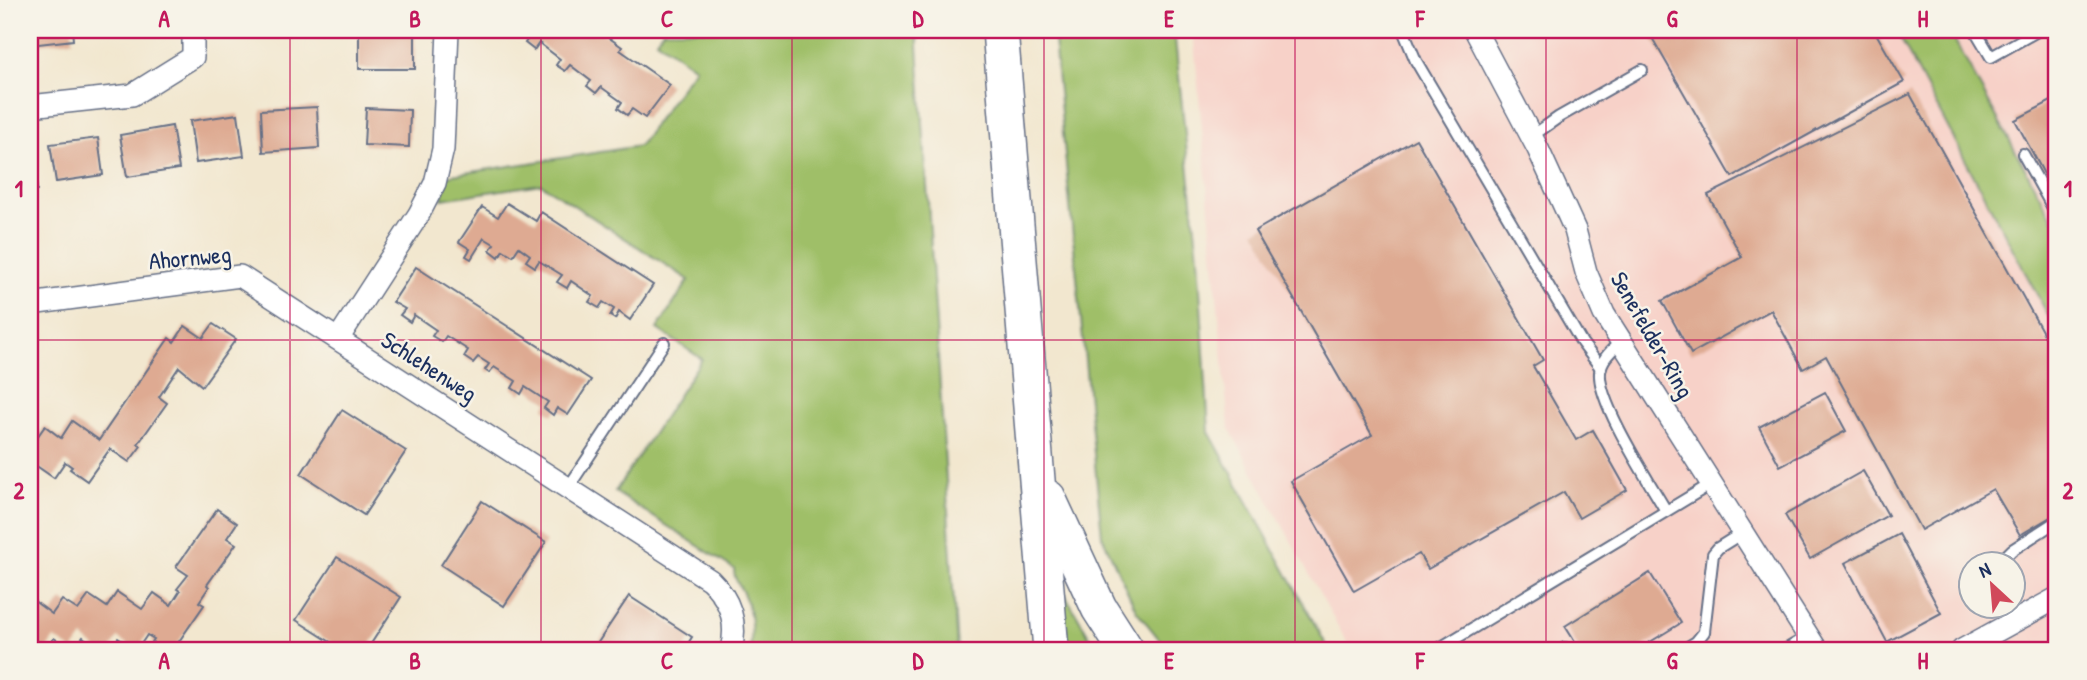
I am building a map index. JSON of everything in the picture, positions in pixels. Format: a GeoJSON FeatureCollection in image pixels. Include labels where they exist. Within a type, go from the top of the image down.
{"type":"FeatureCollection","features":[{"type":"Feature","properties":{"kind":"highway"},"geometry":{"type":"LineString","coordinates":[[1000,30],[1051,650]]}},
{"type":"Feature","properties":{"kind":"highway"},"geometry":{"type":"LineString","coordinates":[[1037,475],[1099,608],[1126,650]]}},
{"type":"Feature","properties":{"kind":"street"},"geometry":{"type":"LineString","coordinates":[[30,106],[132,95],[193,57],[193,30]]}},
{"type":"Feature","properties":{"kind":"street"},"geometry":{"type":"LineString","coordinates":[[338,339],[419,214],[435,183],[443,149],[449,30]]}},
{"type":"Feature","properties":{"kind":"street","name":"Senefelder-Ring"},"geometry":{"type":"LineString","coordinates":[[1475,30],[1532,136],[1575,230],[1586,272],[1604,314],[1812,644]]}},
{"type":"Feature","properties":{"kind":"street","name":"Ahornweg"},"geometry":{"type":"LineString","coordinates":[[30,304],[240,276],[338,339]]}},
{"type":"Feature","properties":{"kind":"street","name":"Schlehenweg"},"geometry":{"type":"LineString","coordinates":[[338,339],[715,585],[731,611],[734,633],[731,650]]}},
{"type":"Feature","properties":{"kind":"street"},"geometry":{"type":"LineString","coordinates":[[2028,608],[2057,598]]}},
{"type":"Feature","properties":{"kind":"street"},"geometry":{"type":"LineString","coordinates":[[1962,650],[2005,620]]}},
{"type":"Feature","properties":{"kind":"lane"},"geometry":{"type":"LineString","coordinates":[[1403,30],[1403,36],[1423,73],[1581,342],[1601,368]]}},
{"type":"Feature","properties":{"kind":"lane"},"geometry":{"type":"LineString","coordinates":[[1975,30],[1991,57],[2039,30]]}},
{"type":"Feature","properties":{"kind":"lane"},"geometry":{"type":"LineString","coordinates":[[1532,136],[1559,117],[1642,70]]}},
{"type":"Feature","properties":{"kind":"lane"},"geometry":{"type":"LineString","coordinates":[[2023,153],[2057,215]]}},
{"type":"Feature","properties":{"kind":"lane"},"geometry":{"type":"LineString","coordinates":[[1621,341],[1604,358],[1600,373],[1604,395],[1616,424],[1666,511]]}},
{"type":"Feature","properties":{"kind":"lane"},"geometry":{"type":"LineString","coordinates":[[568,488],[664,343]]}},
{"type":"Feature","properties":{"kind":"lane"},"geometry":{"type":"LineString","coordinates":[[1440,648],[1711,484]]}},
{"type":"Feature","properties":{"kind":"lane"},"geometry":{"type":"LineString","coordinates":[[2012,550],[2057,521]]}},
{"type":"Feature","properties":{"kind":"lane"},"geometry":{"type":"LineString","coordinates":[[1684,650],[1704,632],[1713,554],[1742,533]]}},
{"type":"Feature","properties":{"kind":"lane"},"geometry":{"type":"LineString","coordinates":[[1785,650],[1812,644]]}},
{"type":"Feature","properties":{"kind":"shaded area"},"geometry":{"type":"Polygon","coordinates":[[[1193,30],[2057,30],[2057,650],[1351,650],[1229,428],[1193,30]]]}},
{"type":"Feature","properties":{"kind":"green space"},"geometry":{"type":"Polygon","coordinates":[[[663,30],[917,30],[957,650],[750,650],[750,615],[734,569],[615,492],[702,359],[657,329],[689,280],[541,184],[442,199],[446,176],[639,146],[695,68],[656,40],[663,30]]]}},
{"type":"Feature","properties":{"kind":"green space"},"geometry":{"type":"Polygon","coordinates":[[[1053,30],[1174,30],[1198,257],[1209,432],[1329,650],[1168,650],[1136,610],[1102,536],[1053,30]]]}},
{"type":"Feature","properties":{"kind":"green space"},"geometry":{"type":"Polygon","coordinates":[[[1896,30],[1949,30],[2057,227],[2057,332],[1896,30]]]}},
{"type":"Feature","properties":{"kind":"green space"},"geometry":{"type":"Polygon","coordinates":[[[1062,589],[1097,650],[1067,650],[1062,589]]]}},
{"type":"Feature","properties":{"kind":"building"},"geometry":{"type":"Polygon","coordinates":[[[30,30],[72,30],[73,40],[30,45],[30,30]]]}},
{"type":"Feature","properties":{"kind":"building"},"geometry":{"type":"Polygon","coordinates":[[[359,30],[415,30],[415,69],[359,69],[359,30]]]}},
{"type":"Feature","properties":{"kind":"building"},"geometry":{"type":"Polygon","coordinates":[[[519,30],[598,30],[622,47],[620,50],[670,85],[645,118],[632,109],[627,115],[618,108],[622,102],[601,87],[596,93],[587,86],[591,81],[570,65],[565,71],[556,65],[560,59],[539,43],[534,50],[525,43],[529,37],[519,30]]]}},
{"type":"Feature","properties":{"kind":"building"},"geometry":{"type":"Polygon","coordinates":[[[1662,30],[1874,30],[1904,82],[1732,177],[1651,36],[1662,30]]]}},
{"type":"Feature","properties":{"kind":"building"},"geometry":{"type":"Polygon","coordinates":[[[1910,94],[2057,358],[2057,513],[2020,535],[1993,489],[1921,530],[1826,356],[1803,369],[1771,310],[1691,354],[1662,301],[1742,257],[1708,195],[1910,94]]]}},
{"type":"Feature","properties":{"kind":"building"},"geometry":{"type":"Polygon","coordinates":[[[2057,98],[2057,198],[2015,120],[2057,98]]]}},
{"type":"Feature","properties":{"kind":"building"},"geometry":{"type":"Polygon","coordinates":[[[317,107],[319,148],[263,152],[261,110],[317,107]]]}},
{"type":"Feature","properties":{"kind":"building"},"geometry":{"type":"Polygon","coordinates":[[[366,108],[410,110],[409,147],[364,145],[366,108]]]}},
{"type":"Feature","properties":{"kind":"building"},"geometry":{"type":"Polygon","coordinates":[[[238,114],[244,156],[196,163],[190,121],[238,114]]]}},
{"type":"Feature","properties":{"kind":"building"},"geometry":{"type":"Polygon","coordinates":[[[172,126],[179,169],[127,177],[120,135],[172,126]]]}},
{"type":"Feature","properties":{"kind":"building"},"geometry":{"type":"Polygon","coordinates":[[[98,138],[103,175],[56,182],[50,144],[98,138]]]}},
{"type":"Feature","properties":{"kind":"building"},"geometry":{"type":"Polygon","coordinates":[[[1416,139],[1543,360],[1533,366],[1576,440],[1593,430],[1627,490],[1579,518],[1564,492],[1428,569],[1419,554],[1354,591],[1291,481],[1372,435],[1255,231],[1416,139]]]}},
{"type":"Feature","properties":{"kind":"building"},"geometry":{"type":"Polygon","coordinates":[[[30,150],[37,190],[30,191],[30,150]]]}},
{"type":"Feature","properties":{"kind":"building"},"geometry":{"type":"Polygon","coordinates":[[[507,203],[536,221],[541,212],[653,285],[630,320],[619,312],[615,319],[610,316],[614,309],[603,302],[599,308],[589,302],[593,296],[571,281],[567,288],[557,282],[562,275],[539,261],[535,267],[526,261],[530,255],[519,247],[513,256],[503,250],[499,257],[490,250],[494,244],[484,238],[471,259],[466,256],[470,249],[459,242],[482,207],[498,217],[507,203]]]}},
{"type":"Feature","properties":{"kind":"building"},"geometry":{"type":"Polygon","coordinates":[[[416,267],[591,380],[568,415],[557,408],[553,415],[544,408],[548,402],[525,387],[521,394],[512,388],[516,381],[494,367],[489,373],[485,370],[489,364],[478,357],[473,363],[464,357],[468,350],[446,336],[442,342],[432,336],[436,330],[414,315],[410,322],[400,315],[405,309],[393,302],[416,267]]]}},
{"type":"Feature","properties":{"kind":"building"},"geometry":{"type":"Polygon","coordinates":[[[213,324],[236,339],[202,386],[179,367],[159,397],[167,403],[138,444],[141,446],[129,462],[110,449],[87,481],[65,462],[54,478],[35,465],[30,473],[30,436],[35,440],[45,426],[61,438],[72,421],[99,440],[169,338],[174,342],[185,326],[203,338],[213,324]]]}},
{"type":"Feature","properties":{"kind":"building"},"geometry":{"type":"Polygon","coordinates":[[[1825,392],[1846,431],[1780,466],[1759,427],[1825,392]]]}},
{"type":"Feature","properties":{"kind":"building"},"geometry":{"type":"Polygon","coordinates":[[[342,410],[406,451],[364,515],[301,474],[342,410]]]}},
{"type":"Feature","properties":{"kind":"building"},"geometry":{"type":"Polygon","coordinates":[[[1863,471],[1888,515],[1810,559],[1785,515],[1863,471]]]}},
{"type":"Feature","properties":{"kind":"building"},"geometry":{"type":"Polygon","coordinates":[[[482,501],[546,542],[504,606],[441,565],[482,501]]]}},
{"type":"Feature","properties":{"kind":"building"},"geometry":{"type":"Polygon","coordinates":[[[217,509],[237,523],[227,538],[236,544],[207,585],[209,587],[199,602],[204,605],[173,650],[164,650],[147,635],[137,650],[118,638],[110,650],[98,650],[83,637],[73,650],[54,638],[46,650],[30,648],[30,598],[52,614],[62,600],[78,610],[89,595],[107,607],[117,592],[142,609],[154,593],[171,605],[180,591],[177,589],[188,575],[176,567],[217,509]]]}},
{"type":"Feature","properties":{"kind":"building"},"geometry":{"type":"Polygon","coordinates":[[[1899,534],[1941,613],[1887,642],[1845,563],[1899,534]]]}},
{"type":"Feature","properties":{"kind":"building"},"geometry":{"type":"Polygon","coordinates":[[[337,557],[401,597],[367,650],[343,650],[296,620],[337,557]]]}},
{"type":"Feature","properties":{"kind":"building"},"geometry":{"type":"Polygon","coordinates":[[[1650,573],[1681,623],[1637,650],[1580,650],[1565,626],[1650,573]]]}},
{"type":"Feature","properties":{"kind":"building"},"geometry":{"type":"Polygon","coordinates":[[[629,596],[692,637],[684,650],[593,650],[629,596]]]}}]}
